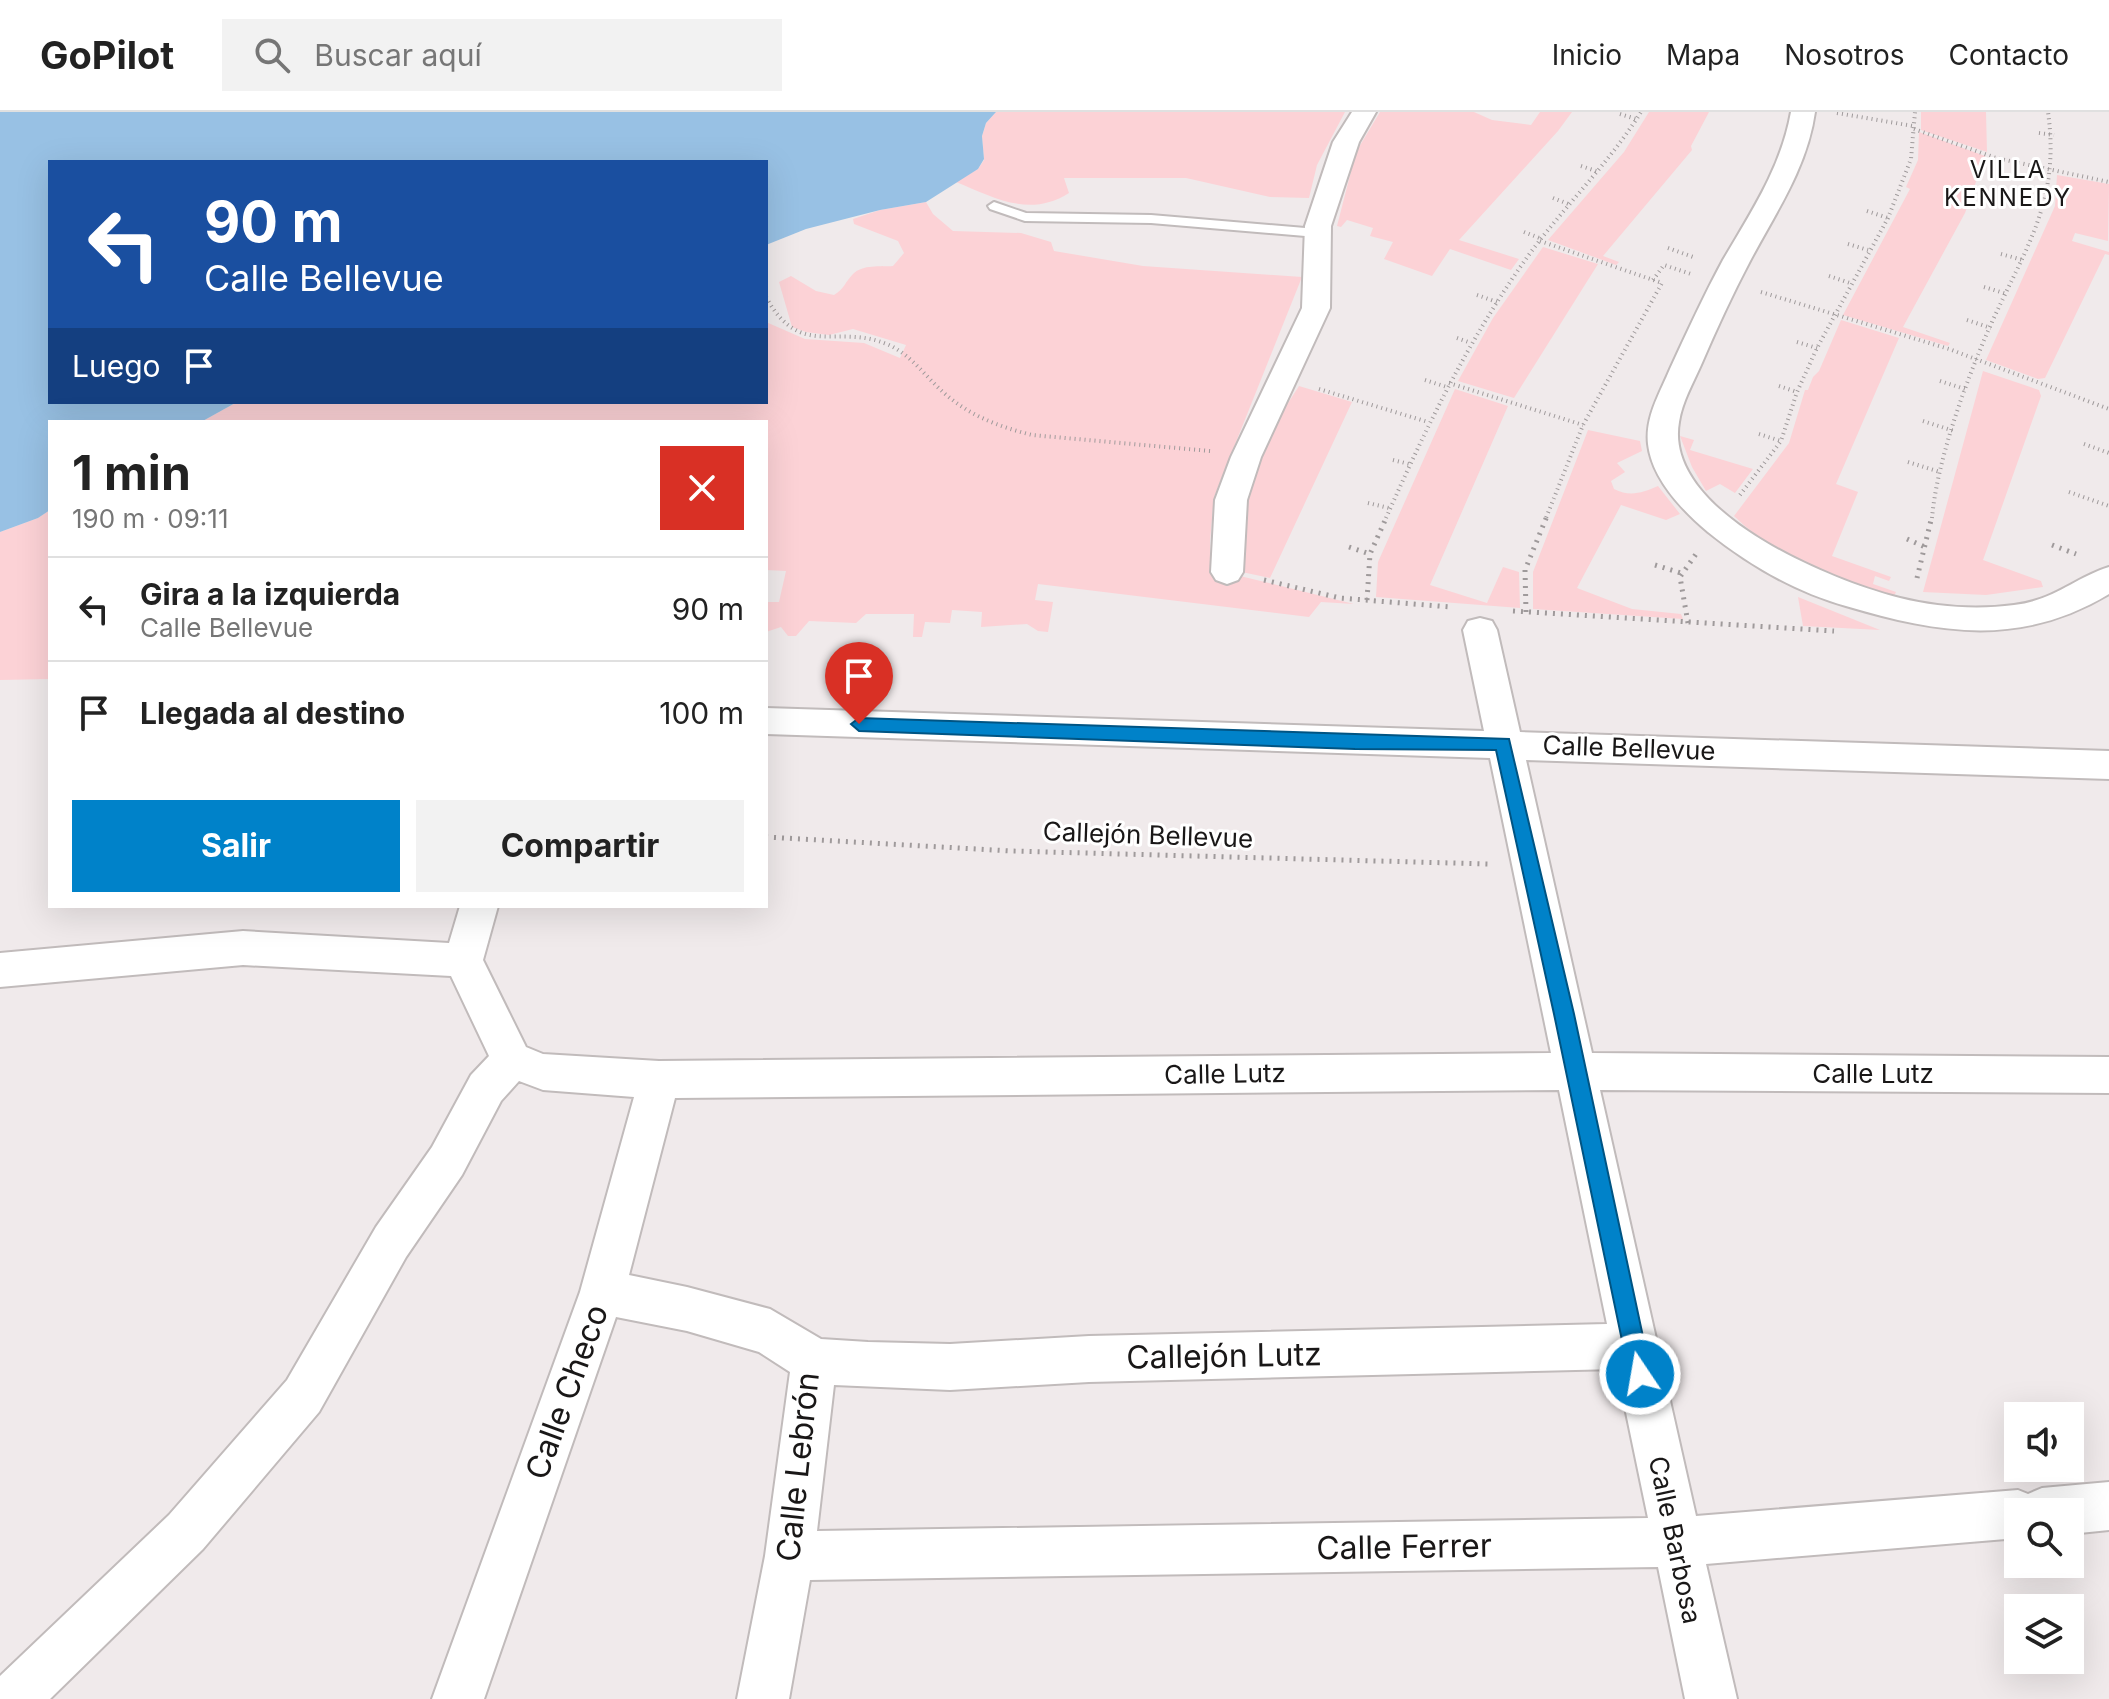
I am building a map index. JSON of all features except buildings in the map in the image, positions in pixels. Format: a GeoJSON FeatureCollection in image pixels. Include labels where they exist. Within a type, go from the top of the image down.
{"type":"FeatureCollection","features":[{"type":"Feature","properties":{"kind":"street"},"geometry":{"type":"LineString","coordinates":[[1227,572],[1231,500],[1246,457],[1316,308],[1317,233],[1346,142],[1364,112]]}},
{"type":"Feature","properties":{"kind":"street"},"geometry":{"type":"LineString","coordinates":[[1803,112],[1801,133],[1791,162],[1715,280],[1662,419],[1663,446],[1668,463],[1693,500],[1751,549],[1822,585],[1905,611],[1953,618],[2005,618],[2047,612],[2074,601],[2109,579]]}},
{"type":"Feature","properties":{"kind":"street","name":"Calle Barbosa"},"geometry":{"type":"LineString","coordinates":[[1484,616],[1503,743],[1711,1699]]}},
{"type":"Feature","properties":{"kind":"street","name":"Calle Bellevue"},"geometry":{"type":"LineString","coordinates":[[768,721],[2109,765]]}},
{"type":"Feature","properties":{"kind":"street"},"geometry":{"type":"LineString","coordinates":[[13,1699],[186,1532],[303,1396],[391,1242],[447,1161],[486,1088],[512,1060],[463,960],[478,908]]}},
{"type":"Feature","properties":{"kind":"street"},"geometry":{"type":"LineString","coordinates":[[0,970],[243,948],[463,960]]}},
{"type":"Feature","properties":{"kind":"street","name":"Calle Lutz"},"geometry":{"type":"LineString","coordinates":[[512,1060],[543,1072],[659,1080],[1576,1071],[2109,1075]]}},
{"type":"Feature","properties":{"kind":"street","name":"Calle Checo"},"geometry":{"type":"LineString","coordinates":[[458,1699],[602,1292],[659,1080]]}},
{"type":"Feature","properties":{"kind":"street","name":"Calle Lebrón"},"geometry":{"type":"LineString","coordinates":[[602,1292],[687,1309],[770,1332],[814,1361],[790,1556],[763,1699]]}},
{"type":"Feature","properties":{"kind":"street","name":"Callejón Lutz"},"geometry":{"type":"LineString","coordinates":[[814,1361],[950,1367],[1089,1359],[1634,1346]]}},
{"type":"Feature","properties":{"kind":"street"},"geometry":{"type":"LineString","coordinates":[[2084,1508],[2109,1506]]}},
{"type":"Feature","properties":{"kind":"street","name":"Calle Ferrer"},"geometry":{"type":"LineString","coordinates":[[790,1556],[1675,1542],[2004,1515]]}},
{"type":"Feature","properties":{"kind":"lane"},"geometry":{"type":"LineString","coordinates":[[994,206],[1025,217],[1151,219],[1317,233]]}},
{"type":"Feature","properties":{"kind":"path"},"geometry":{"type":"LineString","coordinates":[[1367,600],[1370,554],[1428,422],[1471,343],[1541,240],[1599,172],[1641,112]]}},
{"type":"Feature","properties":{"kind":"path"},"geometry":{"type":"LineString","coordinates":[[1833,112],[1914,128],[1996,158],[2109,182]]}},
{"type":"Feature","properties":{"kind":"path"},"geometry":{"type":"LineString","coordinates":[[1688,623],[1681,573],[1781,441],[1797,392],[1817,348],[1888,218],[1911,159],[1915,112]]}},
{"type":"Feature","properties":{"kind":"path"},"geometry":{"type":"LineString","coordinates":[[1915,584],[1925,547],[1933,493],[1977,359],[2045,207],[2054,135],[2048,112]]}},
{"type":"Feature","properties":{"kind":"path"},"geometry":{"type":"LineString","coordinates":[[1620,114],[1636,119]]}},
{"type":"Feature","properties":{"kind":"path"},"geometry":{"type":"LineString","coordinates":[[2039,133],[2054,135]]}},
{"type":"Feature","properties":{"kind":"path"},"geometry":{"type":"LineString","coordinates":[[1581,166],[1599,172]]}},
{"type":"Feature","properties":{"kind":"path"},"geometry":{"type":"LineString","coordinates":[[1553,198],[1571,205]]}},
{"type":"Feature","properties":{"kind":"path"},"geometry":{"type":"LineString","coordinates":[[1867,211],[1888,218]]}},
{"type":"Feature","properties":{"kind":"path"},"geometry":{"type":"LineString","coordinates":[[1524,232],[1662,283],[1583,425],[1525,570],[1526,612]]}},
{"type":"Feature","properties":{"kind":"path"},"geometry":{"type":"LineString","coordinates":[[1848,244],[1868,250]]}},
{"type":"Feature","properties":{"kind":"path"},"geometry":{"type":"LineString","coordinates":[[1668,248],[1697,258]]}},
{"type":"Feature","properties":{"kind":"path"},"geometry":{"type":"LineString","coordinates":[[2001,254],[2023,260]]}},
{"type":"Feature","properties":{"kind":"path"},"geometry":{"type":"LineString","coordinates":[[1653,280],[1664,265],[1977,359],[2109,409]]}},
{"type":"Feature","properties":{"kind":"path"},"geometry":{"type":"LineString","coordinates":[[1829,276],[1850,283]]}},
{"type":"Feature","properties":{"kind":"path"},"geometry":{"type":"LineString","coordinates":[[1984,287],[2007,294]]}},
{"type":"Feature","properties":{"kind":"path"},"geometry":{"type":"LineString","coordinates":[[1477,295],[1497,302]]}},
{"type":"Feature","properties":{"kind":"path"},"geometry":{"type":"LineString","coordinates":[[768,303],[771,311],[785,326],[806,337],[871,339],[888,345],[903,354],[961,406],[1003,429],[1032,435],[1218,453]]}},
{"type":"Feature","properties":{"kind":"path"},"geometry":{"type":"LineString","coordinates":[[1967,320],[1991,328]]}},
{"type":"Feature","properties":{"kind":"path"},"geometry":{"type":"LineString","coordinates":[[1457,338],[1471,343]]}},
{"type":"Feature","properties":{"kind":"path"},"geometry":{"type":"LineString","coordinates":[[1797,342],[1817,348]]}},
{"type":"Feature","properties":{"kind":"path"},"geometry":{"type":"LineString","coordinates":[[1284,379],[1428,422]]}},
{"type":"Feature","properties":{"kind":"path"},"geometry":{"type":"LineString","coordinates":[[1425,380],[1583,425]]}},
{"type":"Feature","properties":{"kind":"path"},"geometry":{"type":"LineString","coordinates":[[1940,381],[1968,390]]}},
{"type":"Feature","properties":{"kind":"path"},"geometry":{"type":"LineString","coordinates":[[1779,386],[1797,392]]}},
{"type":"Feature","properties":{"kind":"path"},"geometry":{"type":"LineString","coordinates":[[1923,421],[1954,431]]}},
{"type":"Feature","properties":{"kind":"path"},"geometry":{"type":"LineString","coordinates":[[1759,434],[1781,441]]}},
{"type":"Feature","properties":{"kind":"path"},"geometry":{"type":"LineString","coordinates":[[2084,444],[2109,453]]}},
{"type":"Feature","properties":{"kind":"path"},"geometry":{"type":"LineString","coordinates":[[1393,460],[1409,464]]}},
{"type":"Feature","properties":{"kind":"path"},"geometry":{"type":"LineString","coordinates":[[1908,462],[1940,472]]}},
{"type":"Feature","properties":{"kind":"path"},"geometry":{"type":"LineString","coordinates":[[2069,492],[2109,506]]}},
{"type":"Feature","properties":{"kind":"path"},"geometry":{"type":"LineString","coordinates":[[1368,503],[1389,508]]}},
{"type":"Feature","properties":{"kind":"path"},"geometry":{"type":"LineString","coordinates":[[1907,539],[1925,547]]}},
{"type":"Feature","properties":{"kind":"path"},"geometry":{"type":"LineString","coordinates":[[1349,547],[1370,554]]}},
{"type":"Feature","properties":{"kind":"path"},"geometry":{"type":"LineString","coordinates":[[1655,565],[1681,573]]}},
{"type":"Feature","properties":{"kind":"path"},"geometry":{"type":"LineString","coordinates":[[1227,572],[1340,598],[1484,616],[1526,612],[1840,631]]}},
{"type":"Feature","properties":{"kind":"path","name":"Callejón Bellevue"},"geometry":{"type":"LineString","coordinates":[[768,837],[1027,851],[1530,865]]}},
{"type":"Feature","properties":{"kind":"shaded area"},"geometry":{"type":"Polygon","coordinates":[[[996,112],[1345,112],[1317,165],[1309,198],[1270,197],[1186,178],[1064,178],[1069,193],[1055,200],[1026,205],[999,199],[956,182],[978,169],[984,160],[982,136],[986,123],[996,112]]]}},
{"type":"Feature","properties":{"kind":"shaded area"},"geometry":{"type":"Polygon","coordinates":[[[1380,112],[1474,112],[1492,120],[1531,125],[1540,112],[1572,112],[1459,240],[1519,259],[1511,270],[1450,249],[1432,276],[1384,259],[1393,242],[1370,236],[1373,228],[1347,220],[1341,227],[1337,226],[1356,152],[1380,112]]]}},
{"type":"Feature","properties":{"kind":"shaded area"},"geometry":{"type":"Polygon","coordinates":[[[1649,112],[1709,112],[1691,146],[1692,150],[1603,256],[1619,262],[1616,265],[1548,240],[1624,152],[1649,112]]]}},
{"type":"Feature","properties":{"kind":"shaded area"},"geometry":{"type":"Polygon","coordinates":[[[1921,112],[1986,112],[1987,152],[1921,130],[1921,112]]]}},
{"type":"Feature","properties":{"kind":"shaded area"},"geometry":{"type":"Polygon","coordinates":[[[1919,132],[1985,156],[1965,213],[1903,327],[1950,343],[1948,346],[1843,315],[1910,189],[1906,187],[1918,160],[1919,132]]]}},
{"type":"Feature","properties":{"kind":"shaded area"},"geometry":{"type":"Polygon","coordinates":[[[2057,175],[2109,184],[2108,241],[2075,233],[2072,241],[2109,252],[2109,255],[2105,254],[2045,378],[2038,379],[1986,360],[2055,206],[2057,175]]]}},
{"type":"Feature","properties":{"kind":"shaded area"},"geometry":{"type":"Polygon","coordinates":[[[926,202],[933,214],[953,231],[1021,233],[1051,242],[1054,251],[1143,266],[1302,277],[1214,497],[1211,574],[1238,581],[1240,576],[1354,604],[1321,602],[1309,617],[1038,584],[1035,600],[1053,602],[1048,632],[1038,631],[1027,624],[981,627],[982,612],[952,610],[950,623],[925,622],[922,637],[913,637],[914,614],[866,614],[856,623],[809,621],[796,636],[788,636],[781,627],[768,631],[768,602],[779,602],[786,571],[768,570],[768,420],[205,420],[233,404],[768,404],[768,323],[805,339],[864,343],[900,358],[906,345],[853,329],[829,335],[792,327],[779,282],[791,276],[816,291],[834,295],[857,271],[893,266],[904,253],[898,241],[854,224],[853,219],[880,210],[926,202]]]}},
{"type":"Feature","properties":{"kind":"shaded area"},"geometry":{"type":"Polygon","coordinates":[[[1543,247],[1598,264],[1514,398],[1458,381],[1493,318],[1543,247]]]}},
{"type":"Feature","properties":{"kind":"shaded area"},"geometry":{"type":"Polygon","coordinates":[[[1841,320],[1899,338],[1836,484],[1858,492],[1832,556],[1891,577],[1889,581],[1875,576],[1873,584],[1896,592],[1894,596],[1850,583],[1788,556],[1734,516],[1789,443],[1805,390],[1808,390],[1819,371],[1841,320]]]}},
{"type":"Feature","properties":{"kind":"shaded area"},"geometry":{"type":"Polygon","coordinates":[[[1983,371],[2039,390],[2041,396],[1983,560],[2041,581],[2043,587],[1986,595],[1923,592],[1983,371]]]}},
{"type":"Feature","properties":{"kind":"shaded area"},"geometry":{"type":"Polygon","coordinates":[[[1299,386],[1352,402],[1270,578],[1237,571],[1245,506],[1258,459],[1272,429],[1299,386]]]}},
{"type":"Feature","properties":{"kind":"shaded area"},"geometry":{"type":"Polygon","coordinates":[[[1455,389],[1508,406],[1430,585],[1487,603],[1503,567],[1519,572],[1520,608],[1376,597],[1378,562],[1455,389]]]}},
{"type":"Feature","properties":{"kind":"shaded area"},"geometry":{"type":"Polygon","coordinates":[[[1588,430],[1640,441],[1642,451],[1617,463],[1625,472],[1611,481],[1614,489],[1636,493],[1658,486],[1680,514],[1666,520],[1621,505],[1577,588],[1632,609],[1681,614],[1683,619],[1533,609],[1533,572],[1588,430]]]}},
{"type":"Feature","properties":{"kind":"shaded area"},"geometry":{"type":"Polygon","coordinates":[[[1680,436],[1694,440],[1690,450],[1753,469],[1735,493],[1720,484],[1706,491],[1680,436]]]}},
{"type":"Feature","properties":{"kind":"shaded area"},"geometry":{"type":"Polygon","coordinates":[[[48,511],[48,679],[0,680],[0,532],[48,511]]]}},
{"type":"Feature","properties":{"kind":"shaded area"},"geometry":{"type":"Polygon","coordinates":[[[1798,597],[1880,630],[1803,626],[1798,597]]]}},
{"type":"Feature","properties":{"kind":"water"},"geometry":{"type":"Polygon","coordinates":[[[0,112],[996,112],[986,123],[982,136],[984,159],[978,169],[926,202],[806,229],[768,244],[768,160],[48,160],[48,404],[233,404],[205,420],[48,420],[48,511],[0,532],[0,112]]]}},
{"type":"Feature","properties":{"kind":"district","name":"VILLA KENNEDY"},"geometry":{"type":"Point","coordinates":[2008,184]}},
{"type":"Feature","properties":{"kind":"route"},"geometry":{"type":"LineString","coordinates":[[859,724],[1355,742],[1503,743],[1640,1374]]}}]}
